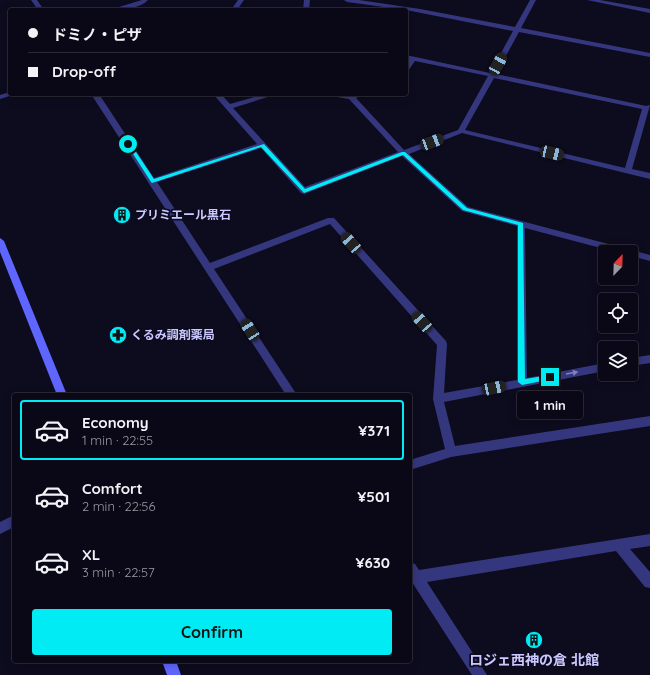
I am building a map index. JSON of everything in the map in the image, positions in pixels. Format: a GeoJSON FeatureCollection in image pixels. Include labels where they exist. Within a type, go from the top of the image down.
{"type":"FeatureCollection","features":[{"type":"Feature","properties":{"kind":"street"},"geometry":{"type":"LineString","coordinates":[[121,8],[142,3],[145,0]]}},
{"type":"Feature","properties":{"kind":"street"},"geometry":{"type":"LineString","coordinates":[[347,0],[400,8]]}},
{"type":"Feature","properties":{"kind":"street"},"geometry":{"type":"LineString","coordinates":[[461,131],[533,0]]}},
{"type":"Feature","properties":{"kind":"street"},"geometry":{"type":"LineString","coordinates":[[590,0],[621,3],[650,11]]}},
{"type":"Feature","properties":{"kind":"street"},"geometry":{"type":"LineString","coordinates":[[408,9],[650,56]]}},
{"type":"Feature","properties":{"kind":"street"},"geometry":{"type":"LineString","coordinates":[[409,58],[648,108],[628,171]]}},
{"type":"Feature","properties":{"kind":"street"},"geometry":{"type":"LineString","coordinates":[[96,96],[209,267],[288,393]]}},
{"type":"Feature","properties":{"kind":"street"},"geometry":{"type":"LineString","coordinates":[[220,96],[304,191],[461,131],[650,176]]}},
{"type":"Feature","properties":{"kind":"street"},"geometry":{"type":"LineString","coordinates":[[229,107],[265,96]]}},
{"type":"Feature","properties":{"kind":"street"},"geometry":{"type":"LineString","coordinates":[[344,96],[354,96]]}},
{"type":"Feature","properties":{"kind":"street"},"geometry":{"type":"LineString","coordinates":[[351,97],[403,153],[465,209],[601,245]]}},
{"type":"Feature","properties":{"kind":"street"},"geometry":{"type":"LineString","coordinates":[[152,181],[262,145]]}},
{"type":"Feature","properties":{"kind":"street"},"geometry":{"type":"LineString","coordinates":[[209,267],[331,220],[442,344],[438,400],[451,452]]}},
{"type":"Feature","properties":{"kind":"street"},"geometry":{"type":"LineString","coordinates":[[521,224],[522,382]]}},
{"type":"Feature","properties":{"kind":"street"},"geometry":{"type":"LineString","coordinates":[[0,241],[61,393]]}},
{"type":"Feature","properties":{"kind":"street"},"geometry":{"type":"LineString","coordinates":[[638,255],[650,258]]}},
{"type":"Feature","properties":{"kind":"street"},"geometry":{"type":"LineString","coordinates":[[638,361],[650,359]]}},
{"type":"Feature","properties":{"kind":"street"},"geometry":{"type":"LineString","coordinates":[[438,400],[522,382],[598,368]]}},
{"type":"Feature","properties":{"kind":"street"},"geometry":{"type":"LineString","coordinates":[[412,464],[451,452],[650,421]]}},
{"type":"Feature","properties":{"kind":"street"},"geometry":{"type":"LineString","coordinates":[[0,528],[12,522]]}},
{"type":"Feature","properties":{"kind":"street"},"geometry":{"type":"LineString","coordinates":[[480,675],[413,573],[619,546],[650,540]]}},
{"type":"Feature","properties":{"kind":"street"},"geometry":{"type":"LineString","coordinates":[[619,546],[650,582]]}},
{"type":"Feature","properties":{"kind":"street"},"geometry":{"type":"LineString","coordinates":[[170,663],[174,675]]}},
{"type":"Feature","properties":{"kind":"place","name":"プリミエール黒石"},"geometry":{"type":"Point","coordinates":[122,215]}},
{"type":"Feature","properties":{"kind":"place","name":"くるみ調剤薬局"},"geometry":{"type":"Point","coordinates":[118,335]}},
{"type":"Feature","properties":{"kind":"place","name":"ロジェ西神の倉 北館"},"geometry":{"type":"Point","coordinates":[534,640]}},
{"type":"Feature","properties":{"kind":"route"},"geometry":{"type":"LineString","coordinates":[[128,144],[152,181],[262,145],[304,191],[403,153],[465,209],[521,224],[522,382],[550,377]]}}]}
